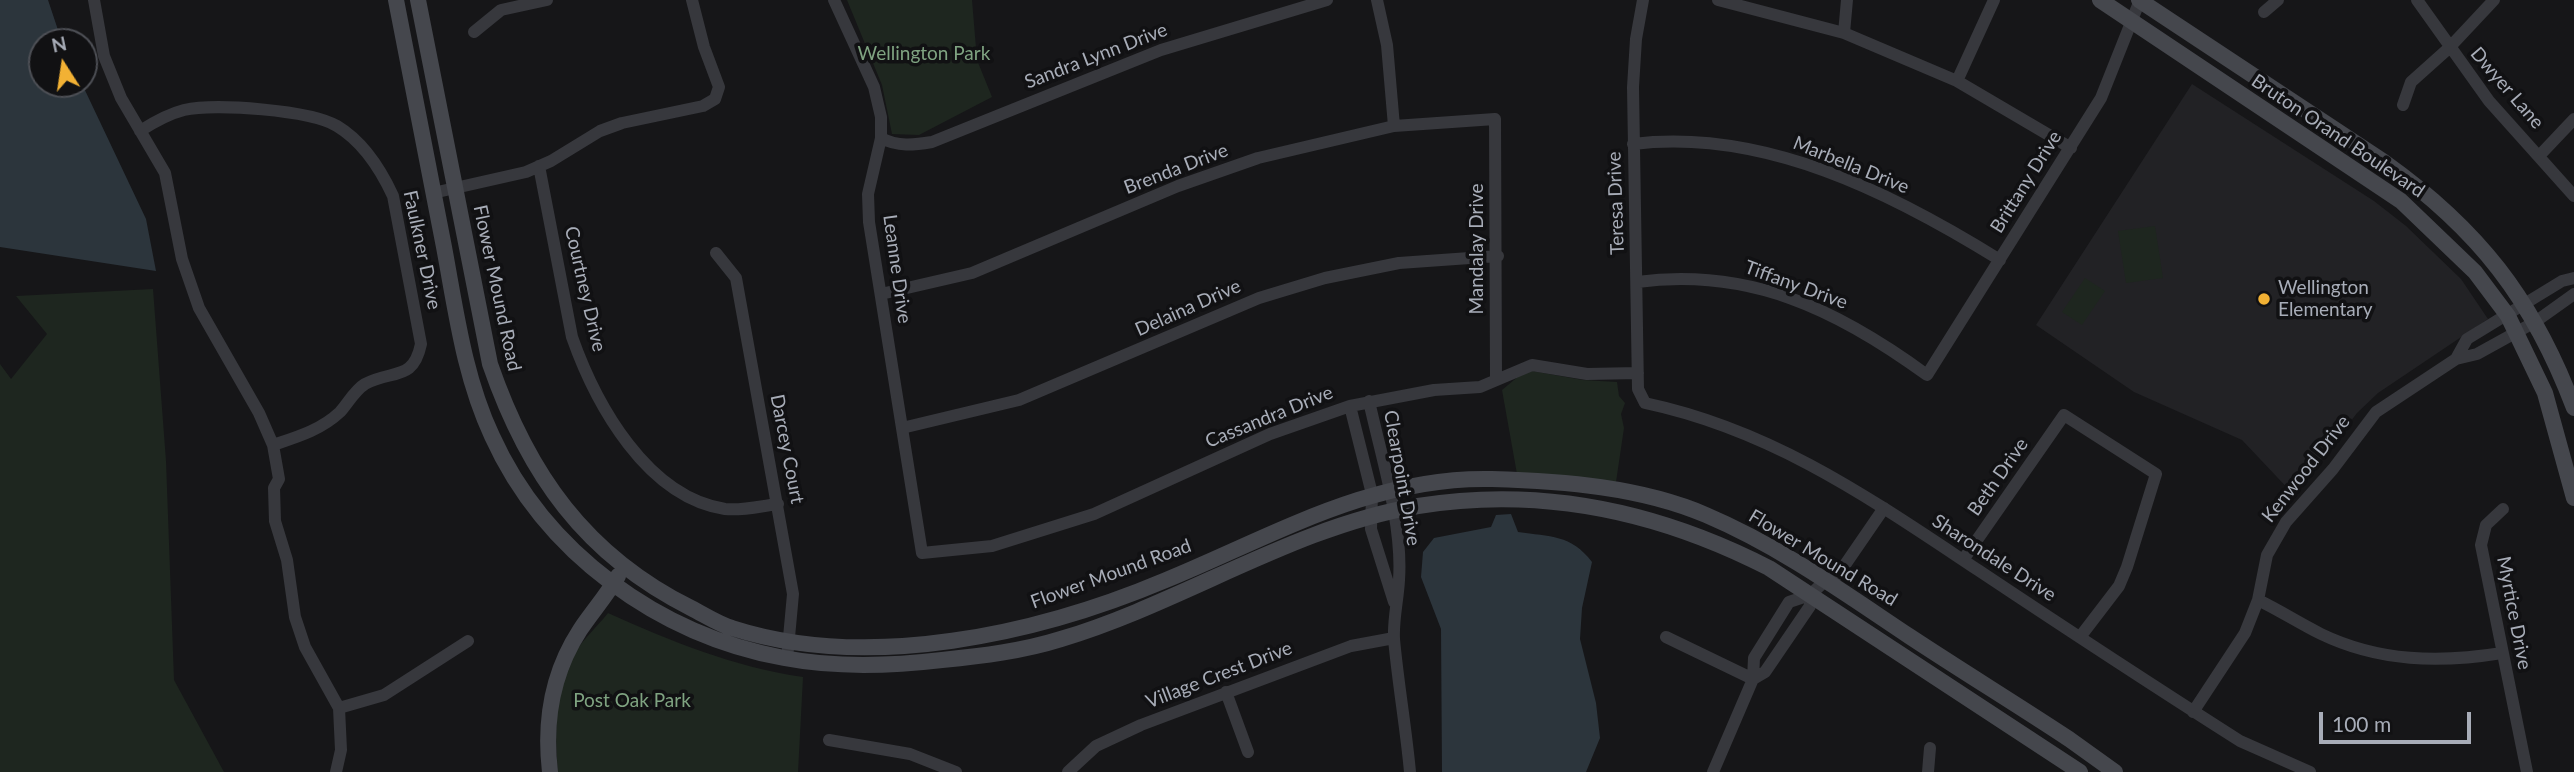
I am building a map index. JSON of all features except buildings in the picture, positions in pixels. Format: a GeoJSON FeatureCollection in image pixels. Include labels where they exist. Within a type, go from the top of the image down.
{"type":"FeatureCollection","features":[{"type":"Feature","properties":{"kind":"main road","name":"Flower Mound Road"},"geometry":{"type":"LineString","coordinates":[[396,0],[466,364],[492,437],[533,503],[581,557],[634,600],[678,625],[746,649],[787,659],[852,665],[919,663],[987,656],[1058,640],[1131,615],[1325,531],[1369,516],[1465,500],[1526,499],[1589,506],[1700,535],[1769,568],[2080,772]]}},
{"type":"Feature","properties":{"kind":"main road","name":"Flower Mound Road"},"geometry":{"type":"LineString","coordinates":[[418,0],[490,364],[509,419],[553,493],[595,544],[660,593],[730,628],[791,642],[840,646],[907,646],[981,636],[1047,622],[1165,581],[1302,518],[1372,494],[1488,479],[1611,490],[1656,498],[1704,514],[1774,549],[1826,580],[2115,772]]}},
{"type":"Feature","properties":{"kind":"main road","name":"Bruton Orand Boulevard"},"geometry":{"type":"LineString","coordinates":[[2100,0],[2132,24],[2401,201],[2475,272],[2508,316],[2545,393],[2574,498]]}},
{"type":"Feature","properties":{"kind":"main road","name":"Bruton Orand Boulevard"},"geometry":{"type":"LineString","coordinates":[[2139,0],[2413,182],[2491,256],[2535,322],[2574,408]]}},
{"type":"Feature","properties":{"kind":"main road"},"geometry":{"type":"LineString","coordinates":[[550,772],[547,728],[560,669],[580,630],[625,566]]}},
{"type":"Feature","properties":{"kind":"street"},"geometry":{"type":"LineString","coordinates":[[94,0],[104,56],[121,98],[165,173],[183,259],[199,308],[259,413],[273,445],[279,480],[274,488],[275,521],[287,560],[295,617],[305,647],[340,708],[341,750],[336,772]]}},
{"type":"Feature","properties":{"kind":"street"},"geometry":{"type":"LineString","coordinates":[[474,32],[501,10],[547,0]]}},
{"type":"Feature","properties":{"kind":"street"},"geometry":{"type":"LineString","coordinates":[[433,193],[454,190],[539,166],[600,131],[703,106],[715,99],[719,87],[704,47],[692,0]]}},
{"type":"Feature","properties":{"kind":"street","name":"Leanne Drive"},"geometry":{"type":"LineString","coordinates":[[834,0],[874,88],[881,138],[868,194],[869,222],[922,553]]}},
{"type":"Feature","properties":{"kind":"street","name":"Sandra Lynn Drive"},"geometry":{"type":"LineString","coordinates":[[881,138],[891,143],[911,145],[932,142],[1161,50],[1328,0]]}},
{"type":"Feature","properties":{"kind":"street"},"geometry":{"type":"LineString","coordinates":[[1377,0],[1387,46],[1394,126]]}},
{"type":"Feature","properties":{"kind":"street","name":"Teresa Drive"},"geometry":{"type":"LineString","coordinates":[[1643,0],[1636,39],[1633,144],[1638,389],[1645,403]]}},
{"type":"Feature","properties":{"kind":"street"},"geometry":{"type":"LineString","coordinates":[[1718,0],[1844,33],[1957,81],[2071,148]]}},
{"type":"Feature","properties":{"kind":"street"},"geometry":{"type":"LineString","coordinates":[[1844,33],[1847,0]]}},
{"type":"Feature","properties":{"kind":"street"},"geometry":{"type":"LineString","coordinates":[[1957,81],[1994,0]]}},
{"type":"Feature","properties":{"kind":"street","name":"Brittany Drive"},"geometry":{"type":"LineString","coordinates":[[1927,375],[2101,98],[2132,24],[2139,0]]}},
{"type":"Feature","properties":{"kind":"street"},"geometry":{"type":"LineString","coordinates":[[2264,12],[2278,0]]}},
{"type":"Feature","properties":{"kind":"street","name":"Dwyer Lane"},"geometry":{"type":"LineString","coordinates":[[2417,0],[2489,102],[2540,155],[2574,196]]}},
{"type":"Feature","properties":{"kind":"street"},"geometry":{"type":"LineString","coordinates":[[2403,106],[2411,82],[2449,48],[2494,0]]}},
{"type":"Feature","properties":{"kind":"street","name":"Faulkner Drive"},"geometry":{"type":"LineString","coordinates":[[140,131],[158,120],[184,110],[203,108],[313,116],[338,127],[361,146],[384,175],[393,196],[421,344],[417,362],[404,373],[364,385],[338,413],[312,433],[273,445]]}},
{"type":"Feature","properties":{"kind":"street","name":"Brenda Drive"},"geometry":{"type":"LineString","coordinates":[[881,294],[972,274],[1178,186],[1258,158],[1394,126],[1494,119]]}},
{"type":"Feature","properties":{"kind":"street","name":"Mandalay Drive"},"geometry":{"type":"LineString","coordinates":[[1494,119],[1498,256],[1496,379]]}},
{"type":"Feature","properties":{"kind":"street"},"geometry":{"type":"LineString","coordinates":[[2540,155],[2574,119]]}},
{"type":"Feature","properties":{"kind":"street","name":"Marbella Drive"},"geometry":{"type":"LineString","coordinates":[[1633,144],[1665,140],[1708,143],[1765,153],[1822,170],[1885,196],[1952,230],[2000,260]]}},
{"type":"Feature","properties":{"kind":"street","name":"Courtney Drive"},"geometry":{"type":"LineString","coordinates":[[539,166],[572,337],[581,364],[593,388],[645,466],[667,485],[700,502],[726,509],[778,504]]}},
{"type":"Feature","properties":{"kind":"street","name":"Darcey Court"},"geometry":{"type":"LineString","coordinates":[[716,253],[736,278],[778,504],[793,594],[791,642],[787,659]]}},
{"type":"Feature","properties":{"kind":"street","name":"Delaina Drive"},"geometry":{"type":"LineString","coordinates":[[902,428],[1019,400],[1259,298],[1325,278],[1399,263],[1498,256]]}},
{"type":"Feature","properties":{"kind":"street","name":"Tiffany Drive"},"geometry":{"type":"LineString","coordinates":[[1637,282],[1698,277],[1774,293],[1827,313],[1860,330],[1927,375]]}},
{"type":"Feature","properties":{"kind":"street","name":"Kenwood Drive"},"geometry":{"type":"LineString","coordinates":[[2456,359],[2467,339],[2562,281],[2574,278]]}},
{"type":"Feature","properties":{"kind":"street","name":"Kenwood Drive"},"geometry":{"type":"LineString","coordinates":[[2193,712],[2245,633],[2258,600],[2267,555],[2286,522],[2333,470],[2376,412],[2456,359],[2477,354],[2535,322],[2574,293]]}},
{"type":"Feature","properties":{"kind":"street","name":"Cassandra Drive"},"geometry":{"type":"LineString","coordinates":[[922,553],[992,546],[1094,514],[1270,434],[1350,405],[1434,390],[1480,387],[1532,365],[1587,373],[1638,373]]}},
{"type":"Feature","properties":{"kind":"street","name":"Clearpoint Drive"},"geometry":{"type":"LineString","coordinates":[[1369,401],[1392,511],[1399,580],[1394,603],[1394,638],[1410,772]]}},
{"type":"Feature","properties":{"kind":"street","name":"Sharondale Drive"},"geometry":{"type":"LineString","coordinates":[[1645,403],[1689,412],[1788,451],[1884,508],[2240,741],[2310,772]]}},
{"type":"Feature","properties":{"kind":"street","name":"Clearpoint Drive"},"geometry":{"type":"LineString","coordinates":[[1350,405],[1372,494],[1369,516],[1394,603]]}},
{"type":"Feature","properties":{"kind":"street","name":"Beth Drive"},"geometry":{"type":"LineString","coordinates":[[1963,560],[2064,415],[2155,474],[2119,586],[2080,637]]}},
{"type":"Feature","properties":{"kind":"street"},"geometry":{"type":"LineString","coordinates":[[1713,772],[1753,679],[1754,658],[1789,602],[1810,595],[1826,580],[1838,575],[1884,508]]}},
{"type":"Feature","properties":{"kind":"street","name":"Myrtice Drive"},"geometry":{"type":"LineString","coordinates":[[2502,509],[2486,525],[2481,545],[2527,772]]}},
{"type":"Feature","properties":{"kind":"street"},"geometry":{"type":"LineString","coordinates":[[1753,679],[1765,672],[1810,606],[1810,595]]}},
{"type":"Feature","properties":{"kind":"street"},"geometry":{"type":"LineString","coordinates":[[2258,600],[2320,633],[2384,655],[2451,660],[2502,653]]}},
{"type":"Feature","properties":{"kind":"street"},"geometry":{"type":"LineString","coordinates":[[1666,637],[1753,679]]}},
{"type":"Feature","properties":{"kind":"street","name":"Village Crest Drive"},"geometry":{"type":"LineString","coordinates":[[1068,772],[1096,746],[1226,692],[1351,646],[1394,638]]}},
{"type":"Feature","properties":{"kind":"street"},"geometry":{"type":"LineString","coordinates":[[340,708],[384,695],[468,641]]}},
{"type":"Feature","properties":{"kind":"street"},"geometry":{"type":"LineString","coordinates":[[1226,692],[1248,752]]}},
{"type":"Feature","properties":{"kind":"street"},"geometry":{"type":"LineString","coordinates":[[829,740],[910,754],[956,772]]}},
{"type":"Feature","properties":{"kind":"street"},"geometry":{"type":"LineString","coordinates":[[1928,772],[1930,748]]}},
{"type":"Feature","properties":{"kind":"shaded area"},"geometry":{"type":"Polygon","coordinates":[[[0,0],[48,0],[57,28],[28,28],[28,98],[89,98],[146,219],[156,271],[0,247],[0,0]]]}},
{"type":"Feature","properties":{"kind":"shaded area","name":"Wellington Elementary"},"geometry":{"type":"Polygon","coordinates":[[[2192,84],[2374,201],[2406,226],[2461,279],[2488,319],[2378,393],[2357,413],[2294,495],[2242,440],[2134,392],[2036,325],[2192,84]]]}},
{"type":"Feature","properties":{"kind":"shaded area"},"geometry":{"type":"Polygon","coordinates":[[[1511,514],[1518,532],[1559,538],[1576,546],[1592,562],[1582,608],[1580,639],[1596,703],[1600,738],[1586,772],[1442,772],[1441,629],[1421,577],[1423,552],[1434,538],[1491,527],[1496,515],[1511,514]]]}},
{"type":"Feature","properties":{"kind":"green space","name":"Wellington Park"},"geometry":{"type":"Polygon","coordinates":[[[847,0],[972,0],[977,60],[992,97],[919,135],[892,134],[882,85],[847,0]]]}},
{"type":"Feature","properties":{"kind":"green space"},"geometry":{"type":"Polygon","coordinates":[[[2155,226],[2163,278],[2126,283],[2118,231],[2155,226]]]}},
{"type":"Feature","properties":{"kind":"green space"},"geometry":{"type":"Polygon","coordinates":[[[2085,278],[2105,291],[2082,325],[2062,312],[2085,278]]]}},
{"type":"Feature","properties":{"kind":"green space"},"geometry":{"type":"Polygon","coordinates":[[[153,289],[166,461],[174,680],[224,772],[0,772],[0,364],[11,379],[47,334],[16,296],[153,289]]]}},
{"type":"Feature","properties":{"kind":"green space"},"geometry":{"type":"Polygon","coordinates":[[[1526,370],[1583,380],[1617,382],[1619,396],[1625,403],[1621,414],[1624,428],[1616,482],[1517,474],[1502,390],[1526,370]]]}},
{"type":"Feature","properties":{"kind":"green space","name":"Post Oak Park"},"geometry":{"type":"Polygon","coordinates":[[[608,613],[727,660],[803,677],[798,772],[558,772],[557,715],[565,673],[578,648],[608,613]]]}},
{"type":"Feature","properties":{"kind":"place","name":"Wellington Elementary"},"geometry":{"type":"Point","coordinates":[2264,299]}}]}
